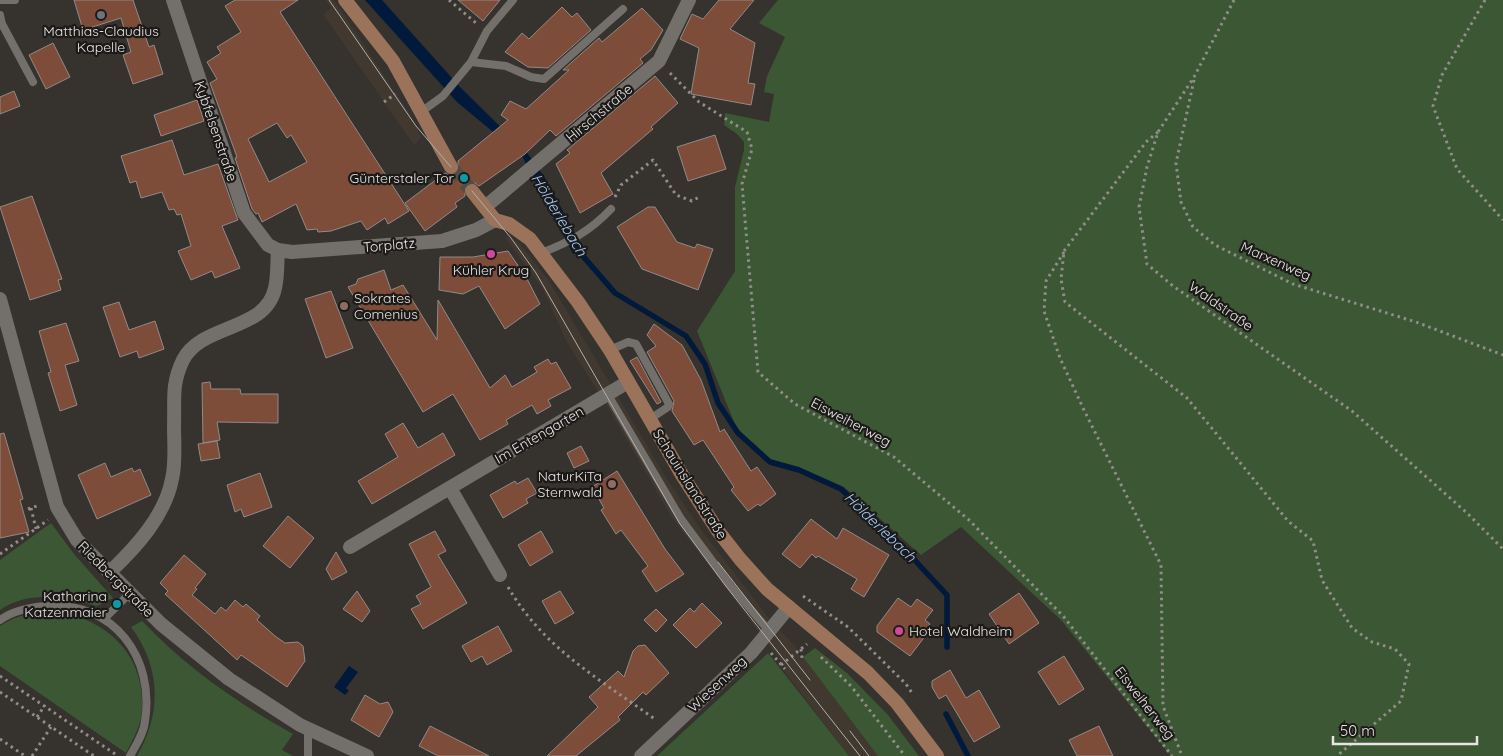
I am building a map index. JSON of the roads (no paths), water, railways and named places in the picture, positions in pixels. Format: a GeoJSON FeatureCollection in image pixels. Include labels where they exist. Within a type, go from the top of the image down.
{"type":"FeatureCollection","features":[{"type":"Feature","properties":{"kind":"main road"},"geometry":{"type":"LineString","coordinates":[[346,0],[393,61],[451,167]]}},
{"type":"Feature","properties":{"kind":"main road","name":"Schauinslandstraße"},"geometry":{"type":"LineString","coordinates":[[472,191],[496,220],[518,229],[541,253],[578,302],[610,350],[682,475],[718,531],[762,583],[868,673],[897,703],[937,756]]}},
{"type":"Feature","properties":{"kind":"street","name":"Kybfelsenstraße"},"geometry":{"type":"LineString","coordinates":[[173,0],[244,213],[268,245],[278,250]]}},
{"type":"Feature","properties":{"kind":"street","name":"Hirschstraße"},"geometry":{"type":"LineString","coordinates":[[485,207],[659,61],[689,0]]}},
{"type":"Feature","properties":{"kind":"street","name":"Torplatz"},"geometry":{"type":"LineString","coordinates":[[278,250],[314,252],[442,241],[476,230],[496,220]]}},
{"type":"Feature","properties":{"kind":"street"},"geometry":{"type":"LineString","coordinates":[[110,572],[133,550],[168,496],[173,477],[174,380],[185,357],[197,342],[255,316],[267,307],[275,289],[278,250]]}},
{"type":"Feature","properties":{"kind":"street","name":"Riedbergstraße"},"geometry":{"type":"LineString","coordinates":[[0,299],[57,507],[78,540],[129,594],[202,660],[229,680],[308,728],[368,756]]}},
{"type":"Feature","properties":{"kind":"street","name":"Im Entengarten"},"geometry":{"type":"LineString","coordinates":[[350,547],[628,382]]}},
{"type":"Feature","properties":{"kind":"street"},"geometry":{"type":"LineString","coordinates":[[450,488],[500,574]]}},
{"type":"Feature","properties":{"kind":"street","name":"Wiesenweg"},"geometry":{"type":"LineString","coordinates":[[641,756],[751,653],[788,607]]}},
{"type":"Feature","properties":{"kind":"lane"},"geometry":{"type":"LineString","coordinates":[[1,3],[15,0]]}},
{"type":"Feature","properties":{"kind":"lane"},"geometry":{"type":"LineString","coordinates":[[421,112],[443,96],[463,74],[486,31],[513,0]]}},
{"type":"Feature","properties":{"kind":"lane"},"geometry":{"type":"LineString","coordinates":[[471,62],[506,66],[531,77],[544,79],[623,9]]}},
{"type":"Feature","properties":{"kind":"lane"},"geometry":{"type":"LineString","coordinates":[[0,14],[2,24],[33,82]]}},
{"type":"Feature","properties":{"kind":"lane"},"geometry":{"type":"LineString","coordinates":[[541,253],[564,244],[594,227],[611,205]]}},
{"type":"Feature","properties":{"kind":"lane"},"geometry":{"type":"LineString","coordinates":[[610,350],[628,342],[636,344],[642,354],[669,404],[668,407],[650,419]]}},
{"type":"Feature","properties":{"kind":"lane"},"geometry":{"type":"LineString","coordinates":[[608,395],[681,519],[769,631]]}},
{"type":"Feature","properties":{"kind":"lane"},"geometry":{"type":"LineString","coordinates":[[104,618],[129,594]]}},
{"type":"Feature","properties":{"kind":"lane"},"geometry":{"type":"LineString","coordinates":[[0,620],[10,613],[32,607],[58,605],[80,608],[104,618],[125,636],[135,651],[147,691],[145,722],[130,756]]}},
{"type":"Feature","properties":{"kind":"lane"},"geometry":{"type":"LineString","coordinates":[[308,728],[308,756]]}},
{"type":"Feature","properties":{"kind":"water"},"geometry":{"type":"Polygon","coordinates":[[[365,0],[382,0],[460,87],[528,154],[545,178],[583,248],[573,254],[522,156],[457,102],[365,0]]]}},
{"type":"Feature","properties":{"kind":"water"},"geometry":{"type":"Polygon","coordinates":[[[349,666],[358,672],[346,688],[349,691],[345,695],[334,687],[349,666]]]}},
{"type":"Feature","properties":{"kind":"waterway","name":"Hölderlebach"},"geometry":{"type":"LineString","coordinates":[[575,247],[615,293],[686,336],[705,364],[718,403],[738,433],[770,462],[799,470],[841,489],[896,540],[947,595],[947,647]]}},
{"type":"Feature","properties":{"kind":"waterway","name":"Hölderlebach"},"geometry":{"type":"LineString","coordinates":[[946,714],[968,756]]}},
{"type":"Feature","properties":{"kind":"tunnel"},"geometry":{"type":"LineString","coordinates":[[451,167],[472,191]]}},
{"type":"Feature","properties":{"kind":"tram line"},"geometry":{"type":"LineString","coordinates":[[329,0],[416,126],[451,167]]}},
{"type":"Feature","properties":{"kind":"tram line"},"geometry":{"type":"LineString","coordinates":[[472,191],[511,238],[536,273],[680,524],[725,585],[860,756]]}},
{"type":"Feature","properties":{"kind":"tram line"},"geometry":{"type":"LineString","coordinates":[[718,562],[810,680]]}},
{"type":"Feature","properties":{"kind":"tram line"},"geometry":{"type":"LineString","coordinates":[[850,731],[869,756]]}},
{"type":"Feature","properties":{"kind":"place","name":"Matthias-Claudius Kapelle"},"geometry":{"type":"Point","coordinates":[101,15]}},
{"type":"Feature","properties":{"kind":"place","name":"Günterstaler Tor"},"geometry":{"type":"Point","coordinates":[464,178]}},
{"type":"Feature","properties":{"kind":"place","name":"Kühler Krug"},"geometry":{"type":"Point","coordinates":[491,254]}},
{"type":"Feature","properties":{"kind":"place","name":"Sokrates Comenius"},"geometry":{"type":"Point","coordinates":[344,306]}},
{"type":"Feature","properties":{"kind":"place","name":"NaturKiTa Sternwald"},"geometry":{"type":"Point","coordinates":[612,484]}},
{"type":"Feature","properties":{"kind":"place","name":"Katharina Katzenmaier"},"geometry":{"type":"Point","coordinates":[117,604]}},
{"type":"Feature","properties":{"kind":"place","name":"Hotel Waldheim"},"geometry":{"type":"Point","coordinates":[899,631]}}]}
